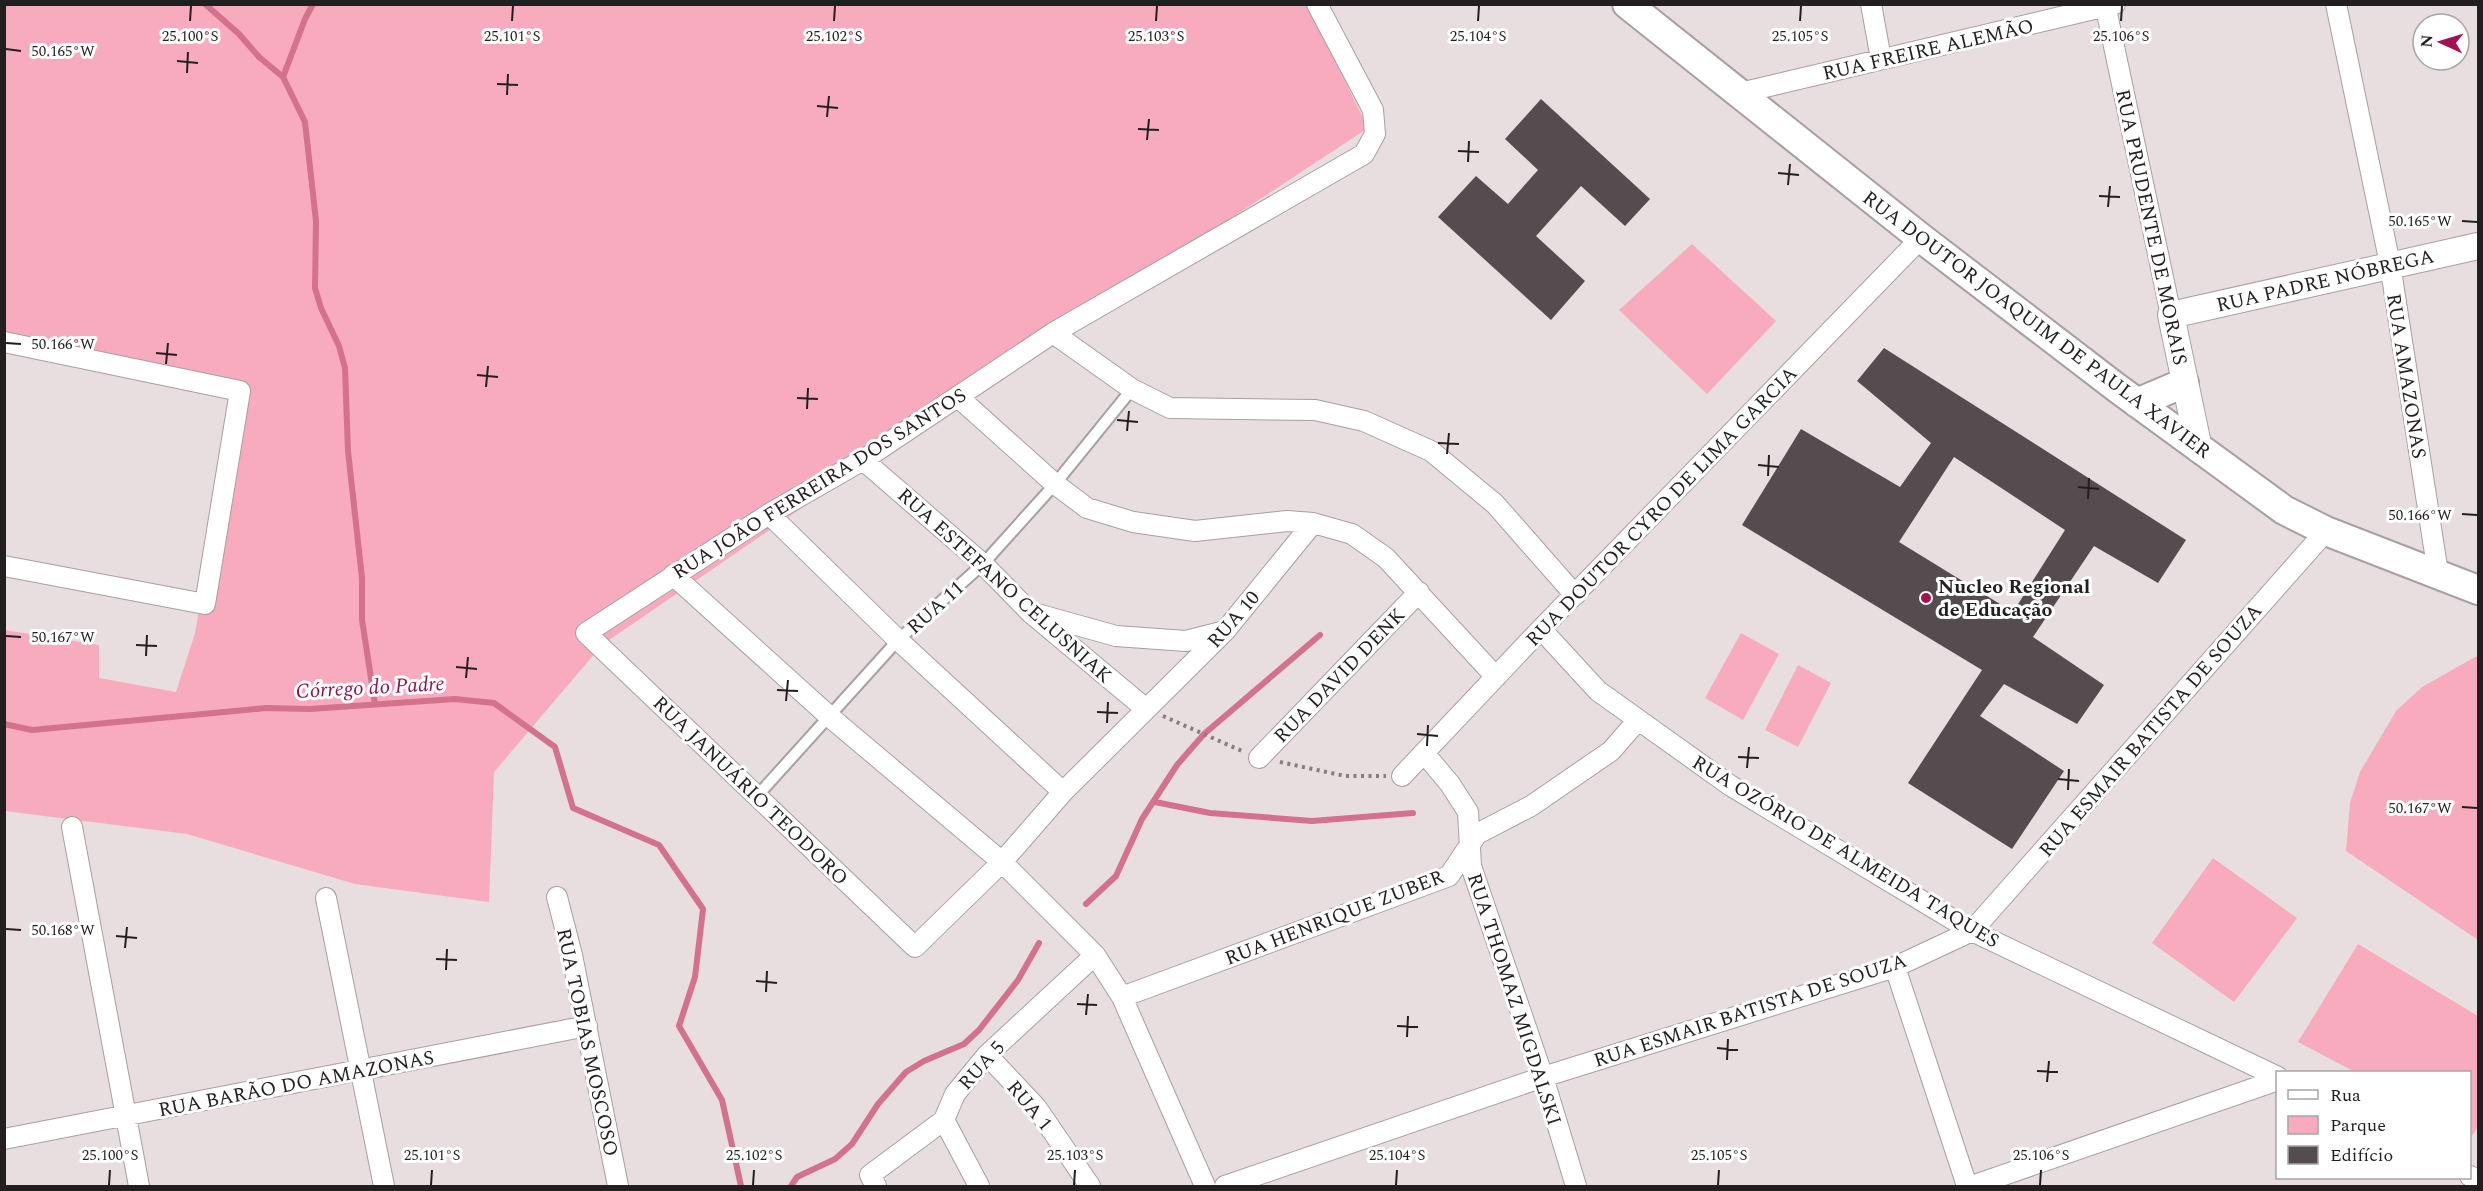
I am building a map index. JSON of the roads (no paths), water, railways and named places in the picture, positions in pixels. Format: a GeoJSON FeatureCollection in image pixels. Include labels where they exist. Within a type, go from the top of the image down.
{"type":"FeatureCollection","features":[{"type":"Feature","properties":{"kind":"main road","name":"RUA DOUTOR JOAQUIM DE PAULA XAVIER"},"geometry":{"type":"LineString","coordinates":[[1627,4],[1650,14],[1740,93],[1921,238],[2137,403],[2284,510],[2326,531],[2478,590]]}},
{"type":"Feature","properties":{"kind":"main road"},"geometry":{"type":"LineString","coordinates":[[2137,403],[2184,383]]}},
{"type":"Feature","properties":{"kind":"street","name":"RUA JOÃO FERREIRA DOS SANTOS"},"geometry":{"type":"LineString","coordinates":[[586,633],[769,514],[863,460],[1053,333],[1364,153],[1376,134],[1373,111],[1317,4]]}},
{"type":"Feature","properties":{"kind":"street"},"geometry":{"type":"LineString","coordinates":[[1871,4],[1881,60]]}},
{"type":"Feature","properties":{"kind":"street","name":"RUA AMAZONAS"},"geometry":{"type":"LineString","coordinates":[[2336,4],[2390,264],[2438,573]]}},
{"type":"Feature","properties":{"kind":"street","name":"RUA FREIRE ALEMÃO"},"geometry":{"type":"LineString","coordinates":[[1740,93],[2108,5]]}},
{"type":"Feature","properties":{"kind":"street","name":"RUA PRUDENTE DE MORAIS"},"geometry":{"type":"LineString","coordinates":[[2108,5],[2199,449]]}},
{"type":"Feature","properties":{"kind":"street","name":"RUA DOUTOR CYRO DE LIMA GARCIA"},"geometry":{"type":"LineString","coordinates":[[1402,776],[1541,629],[1921,238]]}},
{"type":"Feature","properties":{"kind":"street","name":"RUA PADRE NÓBREGA"},"geometry":{"type":"LineString","coordinates":[[2171,315],[2478,246]]}},
{"type":"Feature","properties":{"kind":"street"},"geometry":{"type":"LineString","coordinates":[[1053,333],[1132,389],[1170,408],[1315,410],[1364,421],[1431,451],[1495,504],[1575,595]]}},
{"type":"Feature","properties":{"kind":"street"},"geometry":{"type":"LineString","coordinates":[[4,342],[240,391],[205,604],[4,566]]}},
{"type":"Feature","properties":{"kind":"street"},"geometry":{"type":"LineString","coordinates":[[958,397],[1055,484],[1087,508],[1133,522],[1195,531],[1287,521],[1314,523],[1352,534],[1386,558],[1496,676]]}},
{"type":"Feature","properties":{"kind":"street","name":"RUA ESTEFANO CELUSNIAK"},"geometry":{"type":"LineString","coordinates":[[863,460],[983,564],[1031,613],[1146,709]]}},
{"type":"Feature","properties":{"kind":"street"},"geometry":{"type":"LineString","coordinates":[[769,514],[898,640],[1063,792]]}},
{"type":"Feature","properties":{"kind":"street","name":"RUA 10"},"geometry":{"type":"LineString","coordinates":[[915,947],[1002,862],[1063,792],[1226,631],[1314,523]]}},
{"type":"Feature","properties":{"kind":"street","name":"RUA ESMAIR BATISTA DE SOUZA"},"geometry":{"type":"LineString","coordinates":[[1225,1186],[1543,1077],[1895,967],[1972,931],[2326,531]]}},
{"type":"Feature","properties":{"kind":"street"},"geometry":{"type":"LineString","coordinates":[[673,575],[830,717],[1002,862],[1095,955],[1122,997],[1205,1186]]}},
{"type":"Feature","properties":{"kind":"street","name":"RUA DAVID DENK"},"geometry":{"type":"LineString","coordinates":[[1259,758],[1419,592]]}},
{"type":"Feature","properties":{"kind":"street"},"geometry":{"type":"LineString","coordinates":[[1031,613],[1116,636],[1186,641],[1226,631]]}},
{"type":"Feature","properties":{"kind":"street","name":"RUA OZÓRIO DE ALMEIDA TAQUES"},"geometry":{"type":"LineString","coordinates":[[1541,629],[1598,691],[1731,786],[1972,931],[2276,1078]]}},
{"type":"Feature","properties":{"kind":"street","name":"RUA JANUÁRIO TEODORO"},"geometry":{"type":"LineString","coordinates":[[586,633],[915,947]]}},
{"type":"Feature","properties":{"kind":"street","name":"RUA HENRIQUE ZUBER"},"geometry":{"type":"LineString","coordinates":[[1122,997],[1449,876],[1477,834],[1531,806],[1611,751],[1638,720]]}},
{"type":"Feature","properties":{"kind":"street","name":"RUA THOMAZ MIGDALSKI"},"geometry":{"type":"LineString","coordinates":[[1424,753],[1450,784],[1468,812],[1471,866],[1543,1077],[1576,1186]]}},
{"type":"Feature","properties":{"kind":"street"},"geometry":{"type":"LineString","coordinates":[[72,827],[139,1186]]}},
{"type":"Feature","properties":{"kind":"street","name":"RUA TOBIAS MOSCOSO"},"geometry":{"type":"LineString","coordinates":[[557,897],[587,1026],[618,1186]]}},
{"type":"Feature","properties":{"kind":"street"},"geometry":{"type":"LineString","coordinates":[[326,898],[384,1186]]}},
{"type":"Feature","properties":{"kind":"street","name":"RUA 5"},"geometry":{"type":"LineString","coordinates":[[873,1181],[944,1120],[955,1094],[987,1055],[1095,955]]}},
{"type":"Feature","properties":{"kind":"street"},"geometry":{"type":"LineString","coordinates":[[1895,967],[1967,1186]]}},
{"type":"Feature","properties":{"kind":"street","name":"RUA BARÃO DO AMAZONAS"},"geometry":{"type":"LineString","coordinates":[[4,1139],[587,1026]]}},
{"type":"Feature","properties":{"kind":"street","name":"RUA 1"},"geometry":{"type":"LineString","coordinates":[[987,1055],[1036,1107],[1090,1186]]}},
{"type":"Feature","properties":{"kind":"street"},"geometry":{"type":"LineString","coordinates":[[1972,1186],[2276,1078]]}},
{"type":"Feature","properties":{"kind":"street"},"geometry":{"type":"LineString","coordinates":[[944,1120],[979,1186]]}},
{"type":"Feature","properties":{"kind":"lane","name":"RUA 11"},"geometry":{"type":"LineString","coordinates":[[758,795],[898,640],[983,564],[1055,484],[1132,389]]}},
{"type":"Feature","properties":{"kind":"waterway"},"geometry":{"type":"LineString","coordinates":[[205,4],[283,77],[305,122],[316,221],[315,288],[321,308],[339,346],[345,368],[348,451],[362,578],[362,620],[375,704]]}},
{"type":"Feature","properties":{"kind":"waterway"},"geometry":{"type":"LineString","coordinates":[[283,77],[313,4]]}},
{"type":"Feature","properties":{"kind":"waterway"},"geometry":{"type":"LineString","coordinates":[[1086,904],[1116,876],[1142,819],[1177,765],[1204,734],[1320,635]]}},
{"type":"Feature","properties":{"kind":"waterway","name":"Córrego do Padre"},"geometry":{"type":"LineString","coordinates":[[4,724],[32,730],[266,708],[310,709],[455,699],[494,703],[555,747],[573,808],[659,845],[703,909],[695,977],[679,1026],[722,1100],[741,1186]]}},
{"type":"Feature","properties":{"kind":"waterway"},"geometry":{"type":"LineString","coordinates":[[1155,802],[1210,813],[1312,821],[1413,813]]}},
{"type":"Feature","properties":{"kind":"waterway"},"geometry":{"type":"LineString","coordinates":[[791,1186],[797,1177],[835,1159],[852,1144],[878,1104],[906,1072],[924,1061],[964,1044],[979,1030],[1018,980],[1039,943]]}},
{"type":"Feature","properties":{"kind":"place","name":"Nucleo Regional de Educação"},"geometry":{"type":"Point","coordinates":[1926,598]}}]}
